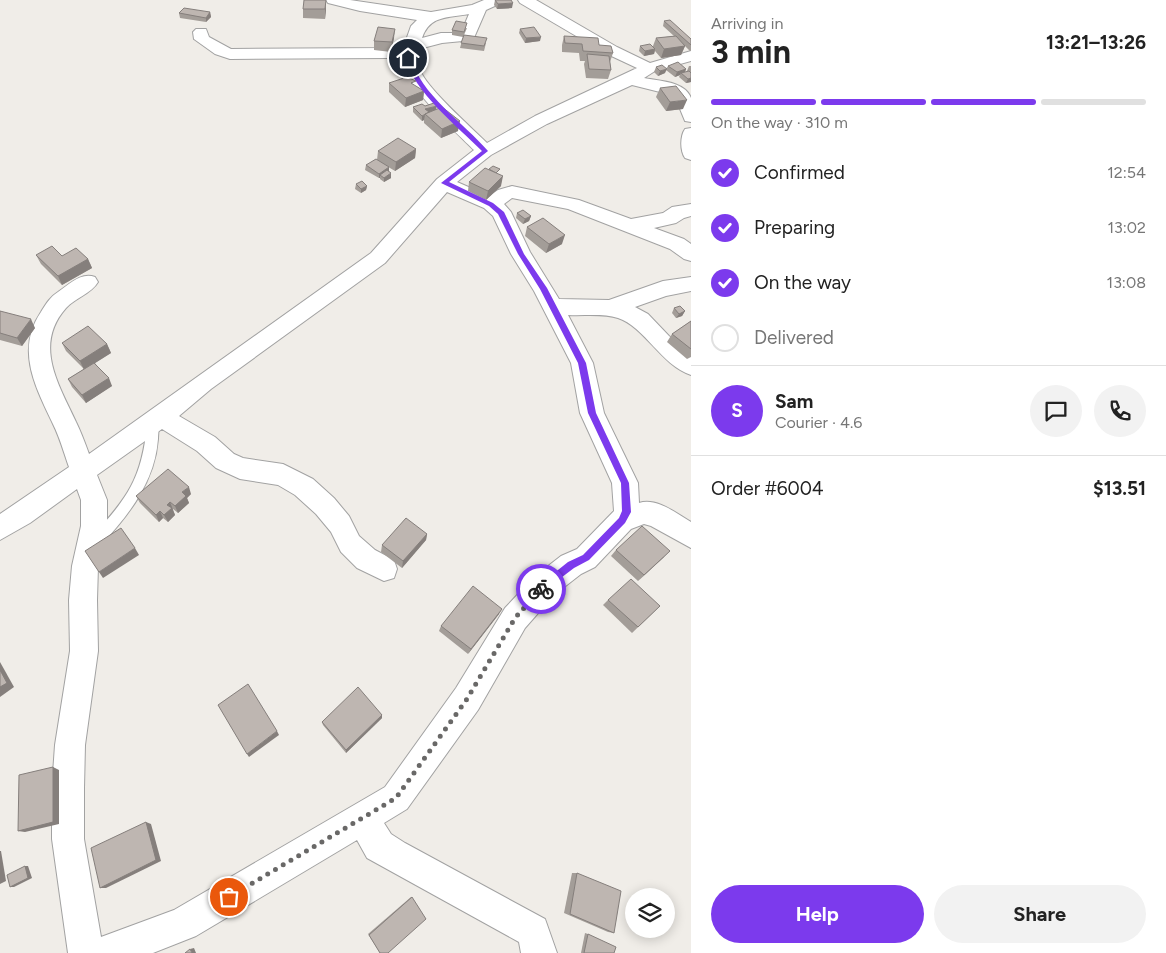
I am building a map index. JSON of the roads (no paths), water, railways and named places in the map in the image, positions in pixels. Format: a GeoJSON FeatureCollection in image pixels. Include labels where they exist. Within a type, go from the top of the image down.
{"type":"FeatureCollection","features":[{"type":"Feature","properties":{"kind":"street"},"geometry":{"type":"LineString","coordinates":[[333,0],[360,7],[431,17],[480,7],[496,0]]}},
{"type":"Feature","properties":{"kind":"street"},"geometry":{"type":"LineString","coordinates":[[525,0],[611,50],[649,68]]}},
{"type":"Feature","properties":{"kind":"street"},"geometry":{"type":"LineString","coordinates":[[201,32],[202,39],[221,51],[230,54],[388,53],[412,44],[441,38],[467,37],[480,7]]}},
{"type":"Feature","properties":{"kind":"street"},"geometry":{"type":"LineString","coordinates":[[431,17],[419,26],[412,44],[408,58],[411,70],[434,100],[485,151]]}},
{"type":"Feature","properties":{"kind":"street"},"geometry":{"type":"LineString","coordinates":[[0,528],[157,420],[203,383],[359,273],[378,258],[444,183],[485,151],[541,120],[631,79],[649,68],[691,56]]}},
{"type":"Feature","properties":{"kind":"street"},"geometry":{"type":"LineString","coordinates":[[631,79],[671,88],[689,109],[691,117]]}},
{"type":"Feature","properties":{"kind":"street"},"geometry":{"type":"LineString","coordinates":[[691,133],[691,154]]}},
{"type":"Feature","properties":{"kind":"street"},"geometry":{"type":"LineString","coordinates":[[106,953],[184,924],[396,798],[467,699],[515,618],[544,586],[571,565],[586,558],[622,521],[627,512],[625,483],[592,413],[582,363],[543,288],[521,254],[501,212],[491,204],[444,183]]}},
{"type":"Feature","properties":{"kind":"street"},"geometry":{"type":"LineString","coordinates":[[491,204],[505,194],[512,192],[572,204],[677,244],[691,254]]}},
{"type":"Feature","properties":{"kind":"street"},"geometry":{"type":"LineString","coordinates":[[630,226],[669,218],[680,212],[691,210]]}},
{"type":"Feature","properties":{"kind":"street"},"geometry":{"type":"LineString","coordinates":[[86,953],[68,839],[70,745],[84,651],[83,600],[85,566],[94,526],[94,500],[65,423],[52,402],[39,358],[39,344],[42,327],[59,302],[88,282]]}},
{"type":"Feature","properties":{"kind":"street"},"geometry":{"type":"LineString","coordinates":[[610,308],[663,289],[691,284]]}},
{"type":"Feature","properties":{"kind":"street"},"geometry":{"type":"LineString","coordinates":[[552,306],[610,308],[635,316],[661,342],[691,366]]}},
{"type":"Feature","properties":{"kind":"street"},"geometry":{"type":"LineString","coordinates":[[157,420],[206,444],[225,461],[240,468],[283,475],[304,487],[325,506],[340,524],[350,544],[366,559],[384,569]]}},
{"type":"Feature","properties":{"kind":"street"},"geometry":{"type":"LineString","coordinates":[[622,521],[644,513],[656,515],[691,536]]}},
{"type":"Feature","properties":{"kind":"street"},"geometry":{"type":"LineString","coordinates":[[363,819],[380,846],[393,856],[533,931],[539,953]]}},
{"type":"Feature","properties":{"kind":"lane"},"geometry":{"type":"LineString","coordinates":[[89,548],[126,507],[142,480],[150,462],[157,420]]}}]}
